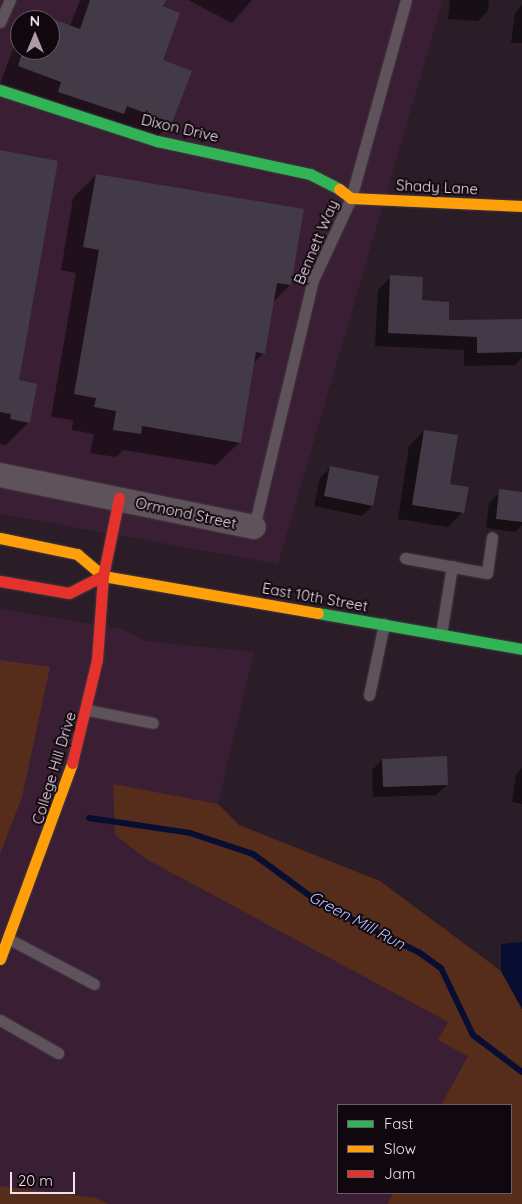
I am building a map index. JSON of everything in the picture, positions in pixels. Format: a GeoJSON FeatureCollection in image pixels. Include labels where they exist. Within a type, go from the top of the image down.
{"type":"FeatureCollection","features":[{"type":"Feature","properties":{"kind":"street","name":"Dixon Drive"},"geometry":{"type":"LineString","coordinates":[[0,90],[157,141],[310,174],[328,180],[351,198]]}},
{"type":"Feature","properties":{"kind":"street","name":"Shady Lane"},"geometry":{"type":"LineString","coordinates":[[351,198],[522,206]]}},
{"type":"Feature","properties":{"kind":"street","name":"Ormond Street"},"geometry":{"type":"LineString","coordinates":[[0,475],[254,527]]}},
{"type":"Feature","properties":{"kind":"street","name":"Ormond Street"},"geometry":{"type":"LineString","coordinates":[[103,576],[119,498]]}},
{"type":"Feature","properties":{"kind":"street"},"geometry":{"type":"LineString","coordinates":[[0,538],[77,554],[103,576],[69,593],[0,581]]}},
{"type":"Feature","properties":{"kind":"street","name":"East 10th Street"},"geometry":{"type":"LineString","coordinates":[[103,576],[522,649]]}},
{"type":"Feature","properties":{"kind":"street","name":"College Hill Drive"},"geometry":{"type":"LineString","coordinates":[[0,959],[61,803],[87,710],[97,660],[103,576]]}},
{"type":"Feature","properties":{"kind":"lane"},"geometry":{"type":"LineString","coordinates":[[0,22],[10,0]]}},
{"type":"Feature","properties":{"kind":"lane","name":"Bennett Way"},"geometry":{"type":"LineString","coordinates":[[254,527],[313,280],[351,198],[406,0]]}},
{"type":"Feature","properties":{"kind":"lane"},"geometry":{"type":"LineString","coordinates":[[404,558],[487,573],[492,537]]}},
{"type":"Feature","properties":{"kind":"lane"},"geometry":{"type":"LineString","coordinates":[[441,634],[452,566]]}},
{"type":"Feature","properties":{"kind":"lane"},"geometry":{"type":"LineString","coordinates":[[368,695],[384,624]]}},
{"type":"Feature","properties":{"kind":"lane"},"geometry":{"type":"LineString","coordinates":[[87,710],[153,724]]}},
{"type":"Feature","properties":{"kind":"lane"},"geometry":{"type":"LineString","coordinates":[[9,939],[94,984]]}},
{"type":"Feature","properties":{"kind":"lane"},"geometry":{"type":"LineString","coordinates":[[0,1020],[58,1053]]}},
{"type":"Feature","properties":{"kind":"shaded area"},"geometry":{"type":"Polygon","coordinates":[[[0,0],[443,0],[278,564],[0,514],[0,0]]]}},
{"type":"Feature","properties":{"kind":"shaded area"},"geometry":{"type":"Polygon","coordinates":[[[0,609],[122,629],[146,641],[254,652],[218,804],[194,885],[448,1022],[468,1056],[442,1104],[337,1104],[337,1194],[392,1194],[387,1204],[0,1204],[0,609]]]}},
{"type":"Feature","properties":{"kind":"shaded area"},"geometry":{"type":"Polygon","coordinates":[[[0,660],[50,667],[22,797],[0,854],[0,660]]]}},
{"type":"Feature","properties":{"kind":"shaded area"},"geometry":{"type":"Polygon","coordinates":[[[113,784],[218,804],[239,825],[380,881],[501,971],[522,1009],[522,1204],[387,1204],[392,1194],[512,1194],[512,1104],[442,1104],[468,1056],[438,1040],[448,1022],[148,860],[115,835],[113,784]]]}},
{"type":"Feature","properties":{"kind":"shaded area"},"geometry":{"type":"Polygon","coordinates":[[[0,1186],[96,1198],[108,1204],[0,1204],[0,1186]]]}},
{"type":"Feature","properties":{"kind":"water"},"geometry":{"type":"Polygon","coordinates":[[[522,942],[522,1009],[501,971],[501,944],[522,942]]]}},
{"type":"Feature","properties":{"kind":"building"},"geometry":{"type":"Polygon","coordinates":[[[90,0],[166,0],[163,6],[180,13],[163,60],[192,71],[172,123],[127,106],[124,114],[58,92],[61,82],[18,66],[20,60],[60,60],[60,22],[80,29],[90,0]]]}},
{"type":"Feature","properties":{"kind":"building"},"geometry":{"type":"Polygon","coordinates":[[[0,150],[58,161],[19,380],[37,384],[30,423],[10,419],[11,414],[0,412],[0,150]]]}},
{"type":"Feature","properties":{"kind":"building"},"geometry":{"type":"Polygon","coordinates":[[[96,174],[304,209],[291,285],[277,283],[265,354],[256,352],[241,443],[142,426],[141,434],[113,430],[116,411],[94,407],[96,398],[74,394],[99,250],[83,247],[96,174]]]}},
{"type":"Feature","properties":{"kind":"building"},"geometry":{"type":"Polygon","coordinates":[[[390,275],[423,277],[422,300],[449,302],[449,320],[522,319],[522,352],[477,353],[477,337],[388,333],[390,275]]]}},
{"type":"Feature","properties":{"kind":"building"},"geometry":{"type":"Polygon","coordinates":[[[424,430],[458,435],[450,484],[469,487],[464,513],[412,505],[424,430]]]}},
{"type":"Feature","properties":{"kind":"building"},"geometry":{"type":"Polygon","coordinates":[[[330,466],[379,476],[373,506],[324,496],[330,466]]]}},
{"type":"Feature","properties":{"kind":"building"},"geometry":{"type":"Polygon","coordinates":[[[499,489],[522,492],[522,522],[496,519],[499,489]]]}},
{"type":"Feature","properties":{"kind":"building"},"geometry":{"type":"Polygon","coordinates":[[[447,756],[448,785],[383,787],[382,759],[447,756]]]}},
{"type":"Feature","properties":{"kind":"waterway","name":"Green Mill Run"},"geometry":{"type":"LineString","coordinates":[[89,818],[190,833],[253,854],[321,904],[420,953],[441,968],[473,1035],[522,1072]]}},
{"type":"Feature","properties":{"kind":"traffic: fast"},"geometry":{"type":"LineString","coordinates":[[0,90],[157,141],[310,174],[339,189]]}},
{"type":"Feature","properties":{"kind":"traffic: fast"},"geometry":{"type":"LineString","coordinates":[[318,613],[522,649]]}},
{"type":"Feature","properties":{"kind":"traffic: slow"},"geometry":{"type":"LineString","coordinates":[[339,189],[351,198],[522,206]]}},
{"type":"Feature","properties":{"kind":"traffic: slow"},"geometry":{"type":"LineString","coordinates":[[0,538],[77,554],[103,576],[318,613]]}},
{"type":"Feature","properties":{"kind":"traffic: slow"},"geometry":{"type":"LineString","coordinates":[[0,959],[72,763]]}},
{"type":"Feature","properties":{"kind":"traffic: jam"},"geometry":{"type":"LineString","coordinates":[[72,763],[97,660],[103,576],[119,498]]}},
{"type":"Feature","properties":{"kind":"traffic: jam"},"geometry":{"type":"LineString","coordinates":[[0,581],[69,593],[103,576]]}}]}
